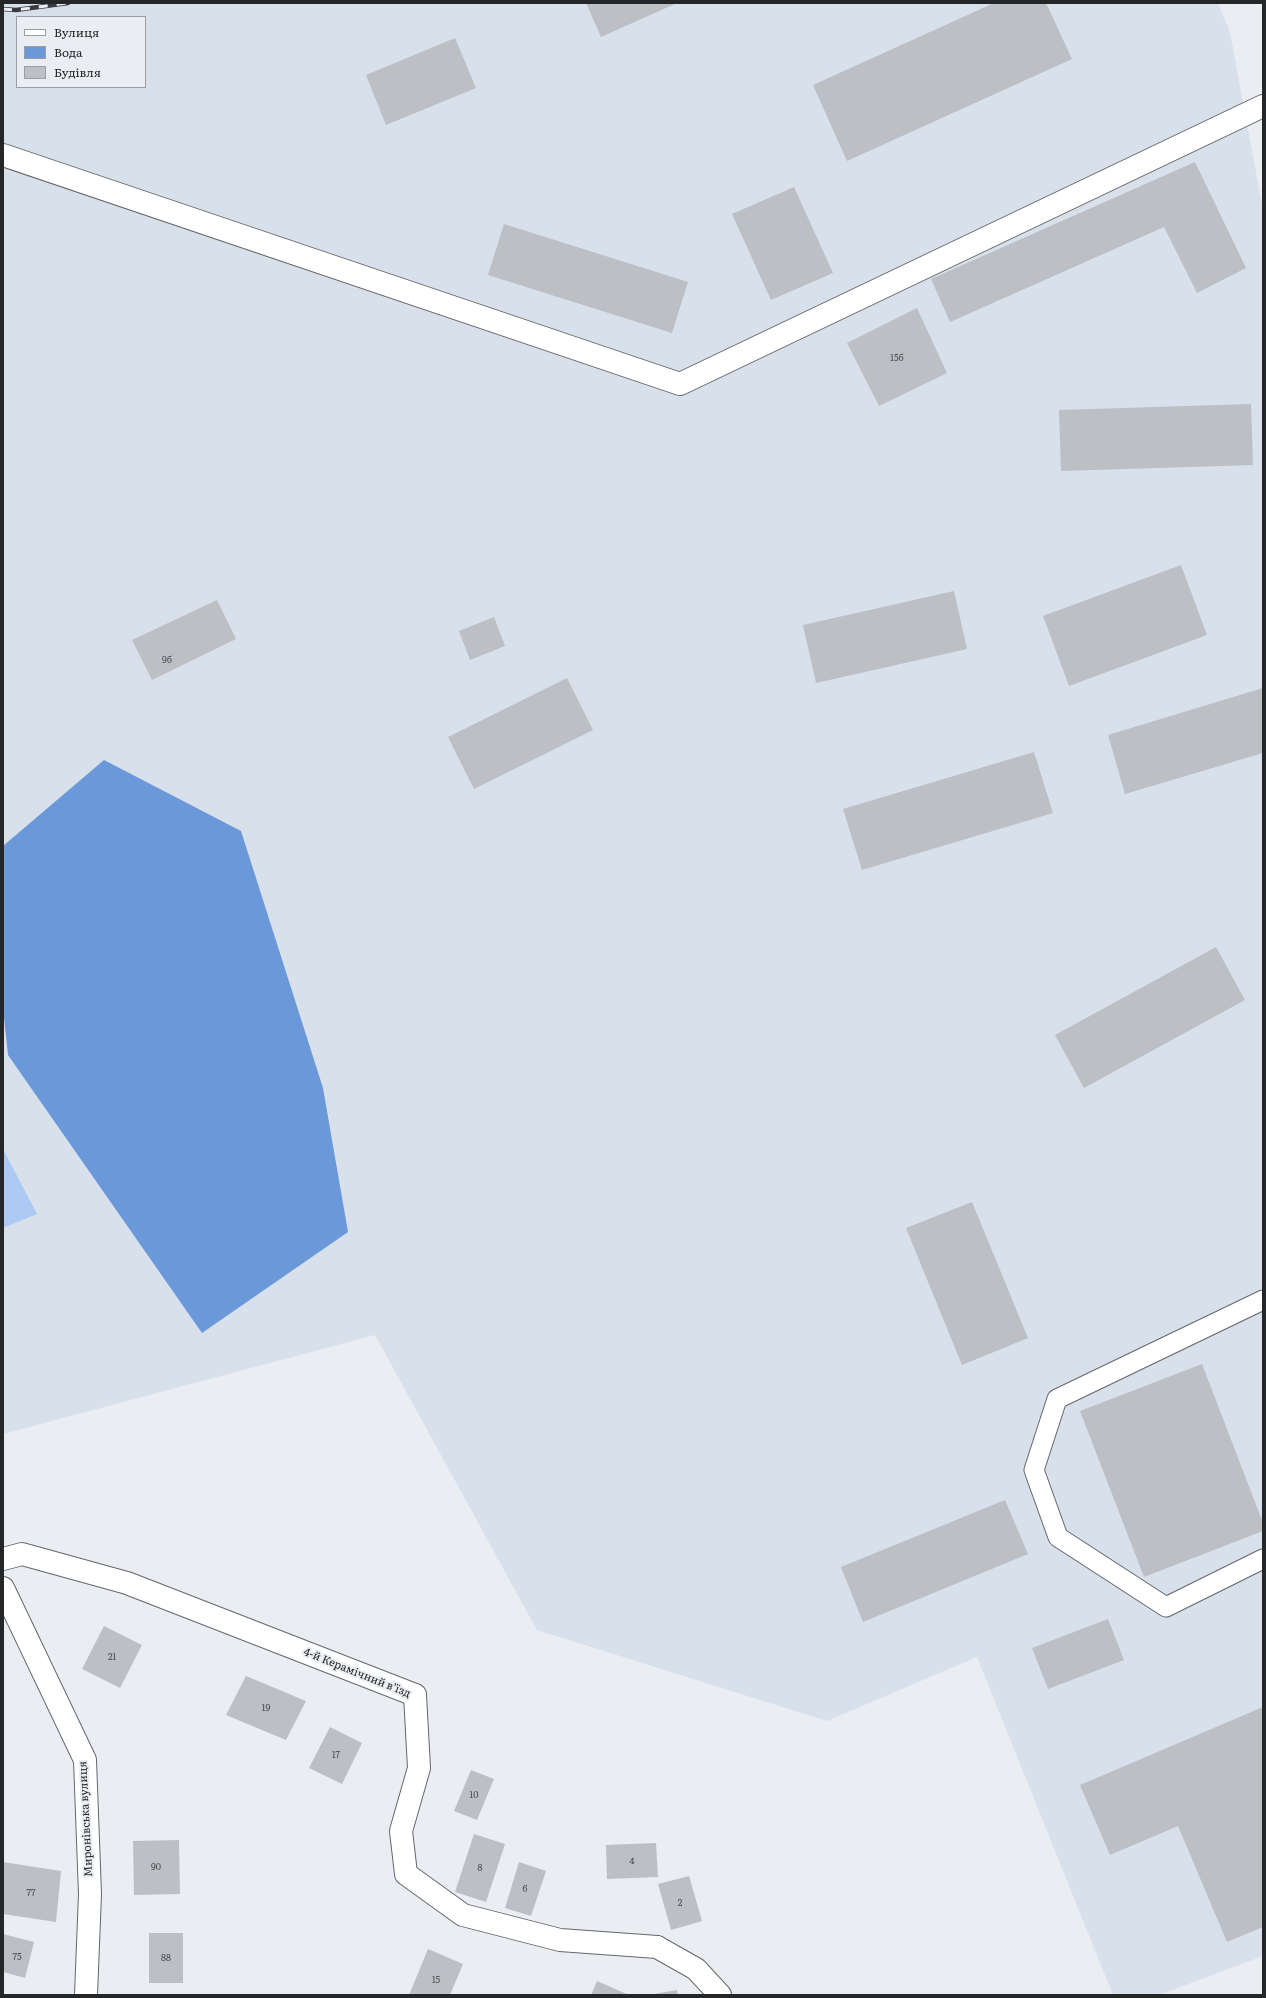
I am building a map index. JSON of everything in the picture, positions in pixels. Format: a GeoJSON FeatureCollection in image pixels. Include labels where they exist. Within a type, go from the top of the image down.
{"type":"FeatureCollection","features":[{"type":"Feature","properties":{"kind":"street"},"geometry":{"type":"LineString","coordinates":[[3,155],[680,384],[1263,106]]}},
{"type":"Feature","properties":{"kind":"street","name":"4-й Керамічний в’їзд"},"geometry":{"type":"LineString","coordinates":[[3,1559],[22,1554],[127,1583],[415,1695],[419,1768],[401,1831],[406,1874],[463,1915],[560,1940],[657,1947],[696,1969],[720,1995]]}},
{"type":"Feature","properties":{"kind":"street","name":"Миронівська вулиця"},"geometry":{"type":"LineString","coordinates":[[3,1588],[85,1760],[90,1894],[86,1995]]}},
{"type":"Feature","properties":{"kind":"lane"},"geometry":{"type":"LineString","coordinates":[[1263,1300],[1058,1399],[1034,1470],[1058,1537],[1166,1607],[1263,1559]]}},
{"type":"Feature","properties":{"kind":"shaded area"},"geometry":{"type":"Polygon","coordinates":[[[3,3],[1218,3],[1230,32],[1263,210],[1263,1956],[1159,1995],[1113,1995],[977,1657],[827,1721],[537,1630],[375,1335],[3,1434],[3,3]]]}},
{"type":"Feature","properties":{"kind":"shaded area"},"geometry":{"type":"Polygon","coordinates":[[[3,1149],[37,1214],[3,1228],[3,1149]]]}},
{"type":"Feature","properties":{"kind":"water"},"geometry":{"type":"Polygon","coordinates":[[[104,760],[241,831],[323,1088],[348,1232],[202,1333],[8,1055],[3,1008],[3,846],[104,760]]]}},
{"type":"Feature","properties":{"kind":"building"},"geometry":{"type":"Polygon","coordinates":[[[586,3],[677,3],[601,37],[586,3]]]}},
{"type":"Feature","properties":{"kind":"building"},"geometry":{"type":"Polygon","coordinates":[[[994,3],[1046,3],[1072,59],[847,161],[813,85],[994,3]]]}},
{"type":"Feature","properties":{"kind":"building"},"geometry":{"type":"Polygon","coordinates":[[[455,38],[476,88],[386,125],[366,75],[455,38]]]}},
{"type":"Feature","properties":{"kind":"building"},"geometry":{"type":"Polygon","coordinates":[[[1195,162],[1246,268],[1197,293],[1164,227],[950,322],[931,279],[1195,162]]]}},
{"type":"Feature","properties":{"kind":"building"},"geometry":{"type":"Polygon","coordinates":[[[794,187],[833,273],[771,300],[732,214],[794,187]]]}},
{"type":"Feature","properties":{"kind":"building"},"geometry":{"type":"Polygon","coordinates":[[[504,224],[688,282],[672,333],[488,275],[504,224]]]}},
{"type":"Feature","properties":{"kind":"building"},"geometry":{"type":"Polygon","coordinates":[[[917,308],[947,373],[879,406],[847,343],[917,308]]]}},
{"type":"Feature","properties":{"kind":"building"},"geometry":{"type":"Polygon","coordinates":[[[1251,404],[1253,465],[1061,471],[1059,410],[1251,404]]]}},
{"type":"Feature","properties":{"kind":"building"},"geometry":{"type":"Polygon","coordinates":[[[1181,565],[1207,635],[1069,686],[1043,616],[1181,565]]]}},
{"type":"Feature","properties":{"kind":"building"},"geometry":{"type":"Polygon","coordinates":[[[954,591],[967,649],[816,683],[803,625],[954,591]]]}},
{"type":"Feature","properties":{"kind":"building"},"geometry":{"type":"Polygon","coordinates":[[[217,600],[236,639],[152,680],[132,640],[217,600]]]}},
{"type":"Feature","properties":{"kind":"building"},"geometry":{"type":"Polygon","coordinates":[[[494,617],[505,646],[470,660],[459,631],[494,617]]]}},
{"type":"Feature","properties":{"kind":"building"},"geometry":{"type":"Polygon","coordinates":[[[567,678],[593,730],[474,789],[448,737],[567,678]]]}},
{"type":"Feature","properties":{"kind":"building"},"geometry":{"type":"Polygon","coordinates":[[[1263,688],[1263,753],[1125,794],[1108,735],[1263,688]]]}},
{"type":"Feature","properties":{"kind":"building"},"geometry":{"type":"Polygon","coordinates":[[[1034,752],[1053,813],[862,870],[843,809],[1034,752]]]}},
{"type":"Feature","properties":{"kind":"building"},"geometry":{"type":"Polygon","coordinates":[[[1216,947],[1245,1000],[1084,1088],[1055,1035],[1216,947]]]}},
{"type":"Feature","properties":{"kind":"building"},"geometry":{"type":"Polygon","coordinates":[[[972,1202],[1028,1338],[962,1365],[906,1228],[972,1202]]]}},
{"type":"Feature","properties":{"kind":"building"},"geometry":{"type":"Polygon","coordinates":[[[1202,1364],[1263,1523],[1263,1531],[1144,1577],[1080,1411],[1202,1364]]]}},
{"type":"Feature","properties":{"kind":"building"},"geometry":{"type":"Polygon","coordinates":[[[1005,1500],[1028,1554],[863,1622],[841,1567],[1005,1500]]]}},
{"type":"Feature","properties":{"kind":"building"},"geometry":{"type":"Polygon","coordinates":[[[1108,1619],[1124,1660],[1048,1689],[1032,1648],[1108,1619]]]}},
{"type":"Feature","properties":{"kind":"building"},"geometry":{"type":"Polygon","coordinates":[[[104,1626],[142,1645],[120,1688],[82,1669],[104,1626]]]}},
{"type":"Feature","properties":{"kind":"building"},"geometry":{"type":"Polygon","coordinates":[[[246,1676],[306,1701],[286,1740],[226,1715],[246,1676]]]}},
{"type":"Feature","properties":{"kind":"building"},"geometry":{"type":"Polygon","coordinates":[[[1263,1707],[1263,1927],[1227,1942],[1178,1826],[1110,1855],[1080,1785],[1263,1707]]]}},
{"type":"Feature","properties":{"kind":"building"},"geometry":{"type":"Polygon","coordinates":[[[330,1727],[362,1743],[342,1784],[309,1768],[330,1727]]]}},
{"type":"Feature","properties":{"kind":"building"},"geometry":{"type":"Polygon","coordinates":[[[471,1770],[494,1779],[477,1820],[454,1811],[471,1770]]]}},
{"type":"Feature","properties":{"kind":"building"},"geometry":{"type":"Polygon","coordinates":[[[474,1834],[505,1844],[486,1902],[455,1892],[474,1834]]]}},
{"type":"Feature","properties":{"kind":"building"},"geometry":{"type":"Polygon","coordinates":[[[179,1840],[180,1894],[134,1895],[133,1841],[179,1840]]]}},
{"type":"Feature","properties":{"kind":"building"},"geometry":{"type":"Polygon","coordinates":[[[656,1843],[658,1877],[607,1879],[606,1845],[656,1843]]]}},
{"type":"Feature","properties":{"kind":"building"},"geometry":{"type":"Polygon","coordinates":[[[3,1862],[61,1871],[56,1922],[3,1914],[3,1862]]]}},
{"type":"Feature","properties":{"kind":"building"},"geometry":{"type":"Polygon","coordinates":[[[519,1862],[546,1871],[531,1916],[505,1908],[519,1862]]]}},
{"type":"Feature","properties":{"kind":"building"},"geometry":{"type":"Polygon","coordinates":[[[689,1876],[702,1921],[671,1930],[658,1884],[689,1876]]]}},
{"type":"Feature","properties":{"kind":"building"},"geometry":{"type":"Polygon","coordinates":[[[149,1933],[183,1933],[183,1983],[149,1983],[149,1933]]]}},
{"type":"Feature","properties":{"kind":"building"},"geometry":{"type":"Polygon","coordinates":[[[3,1934],[34,1942],[25,1978],[3,1972],[3,1934]]]}},
{"type":"Feature","properties":{"kind":"building"},"geometry":{"type":"Polygon","coordinates":[[[428,1949],[463,1964],[450,1995],[409,1995],[428,1949]]]}},
{"type":"Feature","properties":{"kind":"building"},"geometry":{"type":"Polygon","coordinates":[[[597,1981],[629,1995],[591,1995],[597,1981]]]}},
{"type":"Feature","properties":{"kind":"building"},"geometry":{"type":"Polygon","coordinates":[[[677,1990],[678,1995],[654,1995],[654,1994],[677,1990]]]}},
{"type":"Feature","properties":{"kind":"railway"},"geometry":{"type":"LineString","coordinates":[[3,9],[16,10],[68,3]]}}]}
